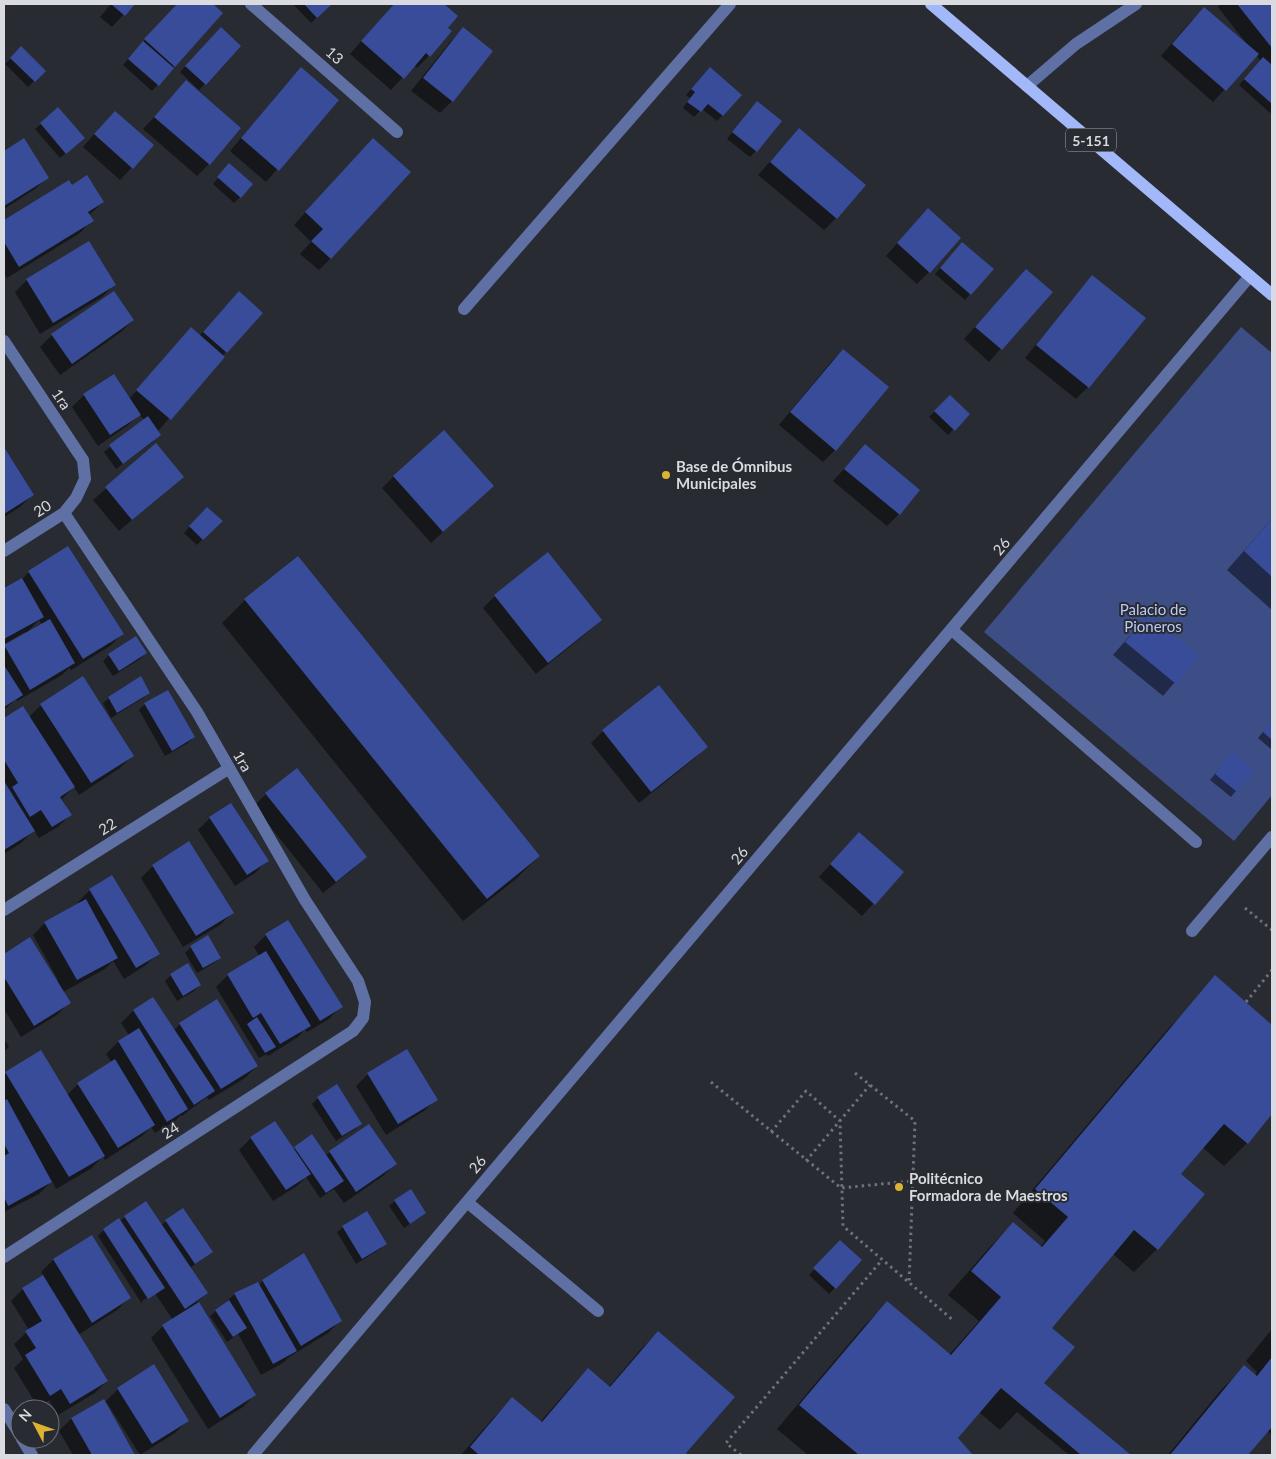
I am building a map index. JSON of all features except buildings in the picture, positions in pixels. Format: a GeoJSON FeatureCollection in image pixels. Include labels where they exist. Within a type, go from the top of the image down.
{"type":"FeatureCollection","features":[{"type":"Feature","properties":{"kind":"main road","name":"5-151"},"geometry":{"type":"LineString","coordinates":[[931,4],[1272,295]]}},
{"type":"Feature","properties":{"kind":"street","name":"13"},"geometry":{"type":"LineString","coordinates":[[251,4],[397,132]]}},
{"type":"Feature","properties":{"kind":"street"},"geometry":{"type":"LineString","coordinates":[[464,309],[730,4]]}},
{"type":"Feature","properties":{"kind":"street"},"geometry":{"type":"LineString","coordinates":[[1027,86],[1076,44],[1136,4]]}},
{"type":"Feature","properties":{"kind":"street","name":"26"},"geometry":{"type":"LineString","coordinates":[[253,1455],[1250,276]]}},
{"type":"Feature","properties":{"kind":"street","name":"1ra"},"geometry":{"type":"LineString","coordinates":[[4,341],[83,460],[85,479]]}},
{"type":"Feature","properties":{"kind":"street","name":"20"},"geometry":{"type":"LineString","coordinates":[[4,552],[64,513],[76,498],[85,479]]}},
{"type":"Feature","properties":{"kind":"street","name":"1ra"},"geometry":{"type":"LineString","coordinates":[[64,513],[197,712],[228,769],[305,900],[358,981],[365,1002],[364,1018],[353,1031]]}},
{"type":"Feature","properties":{"kind":"street"},"geometry":{"type":"LineString","coordinates":[[952,630],[1196,842]]}},
{"type":"Feature","properties":{"kind":"street","name":"22"},"geometry":{"type":"LineString","coordinates":[[4,910],[228,769]]}},
{"type":"Feature","properties":{"kind":"street"},"geometry":{"type":"LineString","coordinates":[[1192,931],[1272,836]]}},
{"type":"Feature","properties":{"kind":"street","name":"24"},"geometry":{"type":"LineString","coordinates":[[4,1257],[353,1031]]}},
{"type":"Feature","properties":{"kind":"street"},"geometry":{"type":"LineString","coordinates":[[467,1202],[598,1311]]}},
{"type":"Feature","properties":{"kind":"path"},"geometry":{"type":"LineString","coordinates":[[1225,892],[1272,930]]}},
{"type":"Feature","properties":{"kind":"path"},"geometry":{"type":"LineString","coordinates":[[1246,1002],[1272,970]]}},
{"type":"Feature","properties":{"kind":"path"},"geometry":{"type":"LineString","coordinates":[[855,1073],[915,1121],[909,1283]]}},
{"type":"Feature","properties":{"kind":"path"},"geometry":{"type":"LineString","coordinates":[[710,1082],[841,1188],[913,1181]]}},
{"type":"Feature","properties":{"kind":"path"},"geometry":{"type":"LineString","coordinates":[[806,1161],[870,1085]]}},
{"type":"Feature","properties":{"kind":"path"},"geometry":{"type":"LineString","coordinates":[[771,1132],[806,1091],[840,1121],[843,1226],[954,1322]]}},
{"type":"Feature","properties":{"kind":"path"},"geometry":{"type":"LineString","coordinates":[[740,1455],[726,1442],[882,1260]]}},
{"type":"Feature","properties":{"kind":"green space","name":"Palacio de Pioneros"},"geometry":{"type":"Polygon","coordinates":[[[1241,327],[1272,353],[1272,795],[1234,841],[984,632],[1241,327]]]}},
{"type":"Feature","properties":{"kind":"place","name":"Base de Ómnibus Municipales"},"geometry":{"type":"Point","coordinates":[666,475]}},
{"type":"Feature","properties":{"kind":"place","name":"Politécnico Formadora de Maestros"},"geometry":{"type":"Point","coordinates":[899,1187]}}]}
